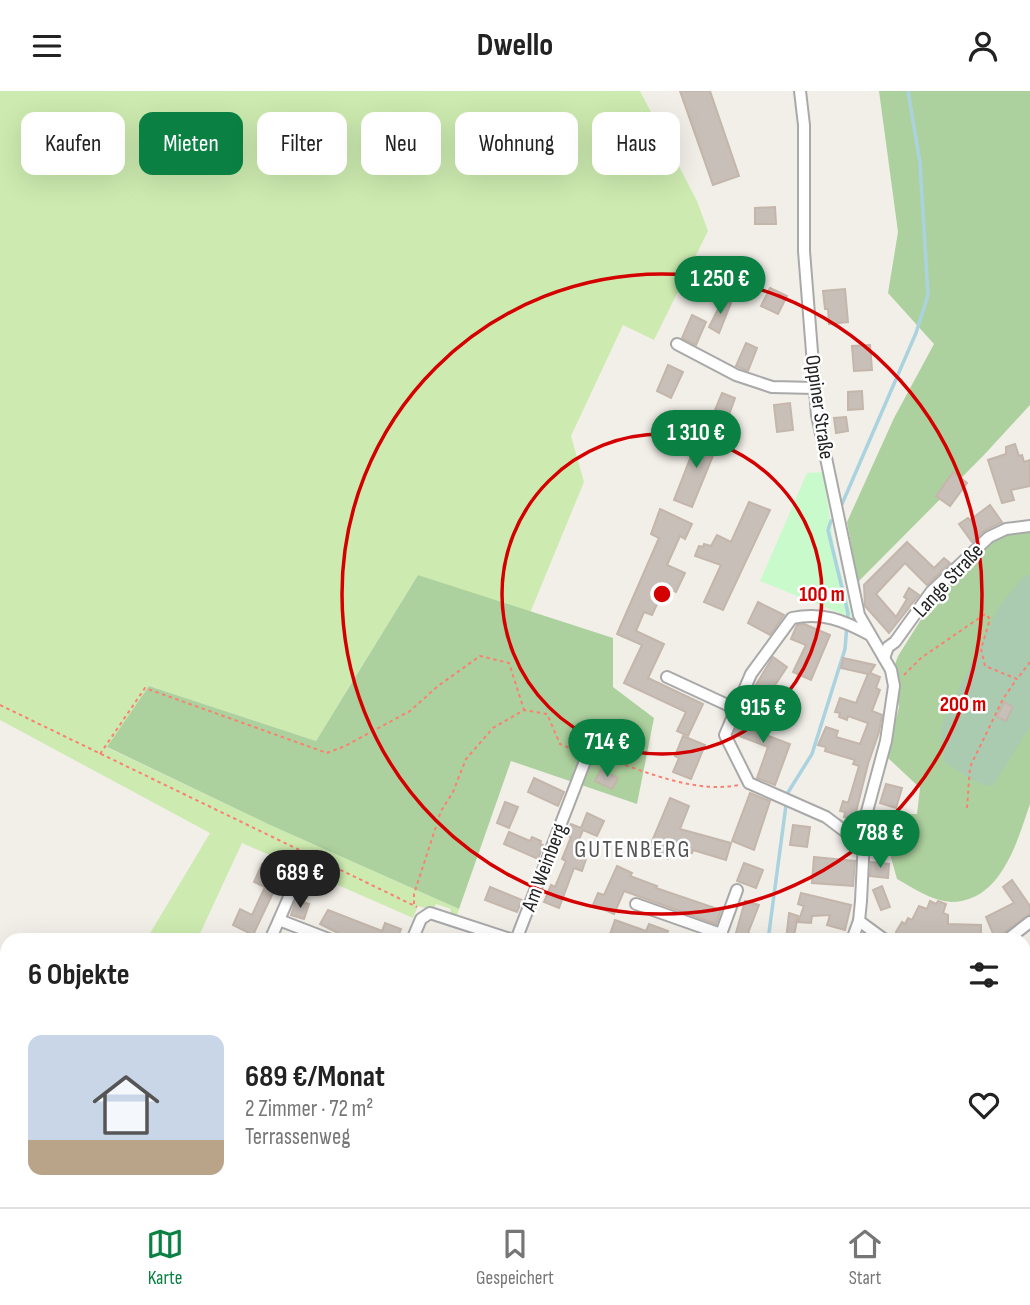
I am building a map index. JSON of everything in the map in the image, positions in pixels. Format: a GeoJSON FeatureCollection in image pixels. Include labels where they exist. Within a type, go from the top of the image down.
{"type":"FeatureCollection","features":[{"type":"Feature","properties":{"kind":"street","name":"Oppiner Straße"},"geometry":{"type":"LineString","coordinates":[[800,91],[804,125],[804,251],[817,415],[859,615],[891,670],[894,686]]}},
{"type":"Feature","properties":{"kind":"street"},"geometry":{"type":"LineString","coordinates":[[677,344],[736,375],[772,387],[815,388]]}},
{"type":"Feature","properties":{"kind":"street","name":"Lange Straße"},"geometry":{"type":"LineString","coordinates":[[884,658],[888,647],[895,642],[931,593],[979,545],[1006,529],[1030,526]]}},
{"type":"Feature","properties":{"kind":"street"},"geometry":{"type":"LineString","coordinates":[[863,845],[826,817],[749,783],[725,734],[751,674],[792,618],[813,614],[843,622],[870,635]]}},
{"type":"Feature","properties":{"kind":"street"},"geometry":{"type":"LineString","coordinates":[[667,677],[734,708]]}},
{"type":"Feature","properties":{"kind":"street"},"geometry":{"type":"LineString","coordinates":[[855,933],[862,901],[865,820],[886,741],[894,686]]}},
{"type":"Feature","properties":{"kind":"street","name":"Am Weinberg"},"geometry":{"type":"LineString","coordinates":[[517,933],[587,756]]}},
{"type":"Feature","properties":{"kind":"street"},"geometry":{"type":"LineString","coordinates":[[273,933],[299,874]]}},
{"type":"Feature","properties":{"kind":"street"},"geometry":{"type":"LineString","coordinates":[[722,933],[737,890]]}},
{"type":"Feature","properties":{"kind":"street"},"geometry":{"type":"LineString","coordinates":[[636,904],[711,933]]}},
{"type":"Feature","properties":{"kind":"street","name":"Am Weinberg"},"geometry":{"type":"LineString","coordinates":[[424,916],[436,913],[494,933]]}},
{"type":"Feature","properties":{"kind":"street"},"geometry":{"type":"LineString","coordinates":[[414,933],[424,916]]}},
{"type":"Feature","properties":{"kind":"street"},"geometry":{"type":"LineString","coordinates":[[279,920],[313,933]]}},
{"type":"Feature","properties":{"kind":"street"},"geometry":{"type":"LineString","coordinates":[[859,921],[875,933]]}},
{"type":"Feature","properties":{"kind":"street"},"geometry":{"type":"LineString","coordinates":[[1016,933],[1030,922]]}},
{"type":"Feature","properties":{"kind":"path"},"geometry":{"type":"LineString","coordinates":[[894,686],[921,657],[985,614],[990,619],[981,649],[985,666],[1017,679]]}},
{"type":"Feature","properties":{"kind":"path"},"geometry":{"type":"LineString","coordinates":[[100,754],[145,688],[327,753],[410,711],[438,686],[481,656],[509,663],[524,710]]}},
{"type":"Feature","properties":{"kind":"path"},"geometry":{"type":"LineString","coordinates":[[967,808],[970,767],[1003,699],[1030,662]]}},
{"type":"Feature","properties":{"kind":"path"},"geometry":{"type":"LineString","coordinates":[[0,705],[308,853],[351,877],[414,904],[424,916]]}},
{"type":"Feature","properties":{"kind":"path"},"geometry":{"type":"LineString","coordinates":[[414,904],[414,894],[434,832],[466,759],[493,728],[524,710],[547,713],[560,744],[587,756],[598,756],[672,779],[721,789],[749,783]]}},
{"type":"Feature","properties":{"kind":"path"},"geometry":{"type":"LineString","coordinates":[[299,874],[308,853]]}},
{"type":"Feature","properties":{"kind":"green space"},"geometry":{"type":"Polygon","coordinates":[[[0,91],[640,91],[651,112],[592,112],[592,175],[680,175],[680,168],[697,201],[708,231],[654,340],[623,325],[571,436],[584,482],[530,613],[418,575],[316,741],[149,686],[108,748],[270,825],[459,909],[456,919],[449,916],[451,909],[436,904],[433,911],[418,906],[413,918],[242,843],[200,933],[150,933],[210,833],[0,720],[0,91]]]}},
{"type":"Feature","properties":{"kind":"green space"},"geometry":{"type":"Polygon","coordinates":[[[879,91],[1030,91],[1030,405],[858,582],[847,522],[894,418],[934,344],[888,293],[898,232],[879,91]]]}},
{"type":"Feature","properties":{"kind":"green space"},"geometry":{"type":"Polygon","coordinates":[[[823,472],[834,546],[852,618],[760,581],[807,473],[823,472]]]}},
{"type":"Feature","properties":{"kind":"green space"},"geometry":{"type":"Polygon","coordinates":[[[1030,530],[1030,804],[1012,852],[995,881],[983,892],[968,899],[944,901],[897,879],[887,843],[889,814],[917,814],[920,788],[887,757],[899,707],[893,670],[898,656],[954,572],[989,538],[1030,530]]]}},
{"type":"Feature","properties":{"kind":"green space"},"geometry":{"type":"Polygon","coordinates":[[[1030,574],[1030,726],[993,786],[986,785],[967,777],[944,762],[941,726],[999,606],[1023,577],[1030,574]]]}},
{"type":"Feature","properties":{"kind":"green space"},"geometry":{"type":"Polygon","coordinates":[[[418,575],[613,638],[613,687],[654,718],[637,804],[511,761],[459,909],[270,825],[107,747],[149,686],[316,741],[418,575]]]}},
{"type":"Feature","properties":{"kind":"building"},"geometry":{"type":"Polygon","coordinates":[[[680,91],[710,91],[739,176],[713,185],[680,91]]]}},
{"type":"Feature","properties":{"kind":"building"},"geometry":{"type":"Polygon","coordinates":[[[775,207],[776,224],[755,224],[755,208],[775,207]]]}},
{"type":"Feature","properties":{"kind":"building"},"geometry":{"type":"Polygon","coordinates":[[[770,288],[787,296],[778,314],[761,306],[770,288]]]}},
{"type":"Feature","properties":{"kind":"building"},"geometry":{"type":"Polygon","coordinates":[[[845,289],[848,322],[829,324],[823,291],[845,289]]]}},
{"type":"Feature","properties":{"kind":"building"},"geometry":{"type":"Polygon","coordinates":[[[723,299],[731,303],[719,333],[709,327],[723,299]]]}},
{"type":"Feature","properties":{"kind":"building"},"geometry":{"type":"Polygon","coordinates":[[[692,315],[706,322],[696,345],[682,338],[692,315]]]}},
{"type":"Feature","properties":{"kind":"building"},"geometry":{"type":"Polygon","coordinates":[[[746,343],[757,348],[748,371],[736,366],[746,343]]]}},
{"type":"Feature","properties":{"kind":"building"},"geometry":{"type":"Polygon","coordinates":[[[870,345],[872,370],[854,371],[852,346],[870,345]]]}},
{"type":"Feature","properties":{"kind":"building"},"geometry":{"type":"Polygon","coordinates":[[[668,365],[683,372],[671,398],[657,391],[668,365]]]}},
{"type":"Feature","properties":{"kind":"building"},"geometry":{"type":"Polygon","coordinates":[[[862,391],[863,409],[848,410],[848,392],[862,391]]]}},
{"type":"Feature","properties":{"kind":"building"},"geometry":{"type":"Polygon","coordinates":[[[722,393],[735,398],[727,420],[713,415],[722,393]]]}},
{"type":"Feature","properties":{"kind":"building"},"geometry":{"type":"Polygon","coordinates":[[[790,403],[793,430],[777,432],[774,405],[790,403]]]}},
{"type":"Feature","properties":{"kind":"building"},"geometry":{"type":"Polygon","coordinates":[[[846,417],[848,431],[836,433],[834,418],[846,417]]]}},
{"type":"Feature","properties":{"kind":"building"},"geometry":{"type":"Polygon","coordinates":[[[700,433],[719,441],[692,507],[674,500],[700,433]]]}},
{"type":"Feature","properties":{"kind":"building"},"geometry":{"type":"Polygon","coordinates":[[[1015,444],[1024,462],[1030,460],[1030,486],[1011,490],[1014,500],[1002,503],[988,460],[1006,454],[1006,447],[1015,444]]]}},
{"type":"Feature","properties":{"kind":"building"},"geometry":{"type":"Polygon","coordinates":[[[953,472],[967,483],[950,506],[936,496],[953,472]]]}},
{"type":"Feature","properties":{"kind":"building"},"geometry":{"type":"Polygon","coordinates":[[[749,502],[770,510],[723,610],[704,602],[721,565],[695,556],[699,546],[711,546],[717,535],[731,542],[749,502]]]}},
{"type":"Feature","properties":{"kind":"building"},"geometry":{"type":"Polygon","coordinates":[[[990,505],[1002,522],[985,530],[972,542],[959,524],[968,518],[970,520],[990,505]]]}},
{"type":"Feature","properties":{"kind":"building"},"geometry":{"type":"Polygon","coordinates":[[[660,509],[692,524],[685,539],[680,536],[667,565],[685,573],[676,592],[665,587],[652,615],[644,612],[636,631],[664,644],[648,678],[703,704],[688,736],[677,731],[686,712],[624,683],[642,645],[617,634],[659,538],[651,534],[660,509]]]}},
{"type":"Feature","properties":{"kind":"building"},"geometry":{"type":"Polygon","coordinates":[[[907,542],[934,568],[944,558],[950,563],[927,585],[905,563],[876,594],[896,617],[907,599],[904,597],[909,588],[919,595],[889,633],[865,606],[864,585],[907,542]]]}},
{"type":"Feature","properties":{"kind":"building"},"geometry":{"type":"Polygon","coordinates":[[[758,602],[784,615],[770,635],[748,623],[758,602]]]}},
{"type":"Feature","properties":{"kind":"building"},"geometry":{"type":"Polygon","coordinates":[[[804,624],[830,635],[811,680],[793,672],[806,645],[791,639],[797,625],[804,624]]]}},
{"type":"Feature","properties":{"kind":"building"},"geometry":{"type":"Polygon","coordinates":[[[773,657],[787,667],[767,697],[754,688],[773,657]]]}},
{"type":"Feature","properties":{"kind":"building"},"geometry":{"type":"Polygon","coordinates":[[[843,658],[875,665],[870,673],[880,677],[876,688],[880,690],[872,711],[882,715],[879,732],[854,820],[844,817],[845,812],[840,811],[843,801],[848,803],[859,766],[853,764],[855,760],[825,751],[826,747],[818,745],[826,727],[838,731],[836,737],[860,744],[868,723],[848,716],[847,720],[835,712],[840,698],[856,703],[868,674],[841,668],[843,658]]]}},
{"type":"Feature","properties":{"kind":"building"},"geometry":{"type":"Polygon","coordinates":[[[748,702],[761,707],[752,730],[790,744],[775,785],[757,778],[768,747],[734,734],[748,702]]]}},
{"type":"Feature","properties":{"kind":"building"},"geometry":{"type":"Polygon","coordinates":[[[1004,702],[1013,707],[1006,721],[997,717],[1004,702]]]}},
{"type":"Feature","properties":{"kind":"building"},"geometry":{"type":"Polygon","coordinates":[[[683,736],[705,745],[691,779],[673,772],[679,758],[675,756],[683,736]]]}},
{"type":"Feature","properties":{"kind":"building"},"geometry":{"type":"Polygon","coordinates":[[[601,770],[618,778],[612,789],[595,781],[601,770]]]}},
{"type":"Feature","properties":{"kind":"building"},"geometry":{"type":"Polygon","coordinates":[[[534,778],[564,792],[558,806],[528,792],[534,778]]]}},
{"type":"Feature","properties":{"kind":"building"},"geometry":{"type":"Polygon","coordinates":[[[886,784],[902,788],[896,808],[880,803],[886,784]]]}},
{"type":"Feature","properties":{"kind":"building"},"geometry":{"type":"Polygon","coordinates":[[[750,793],[770,801],[754,850],[732,841],[750,793]]]}},
{"type":"Feature","properties":{"kind":"building"},"geometry":{"type":"Polygon","coordinates":[[[670,798],[689,806],[680,829],[731,843],[726,860],[672,847],[668,859],[648,851],[670,798]]]}},
{"type":"Feature","properties":{"kind":"building"},"geometry":{"type":"Polygon","coordinates":[[[505,802],[518,807],[509,828],[497,823],[505,802]]]}},
{"type":"Feature","properties":{"kind":"building"},"geometry":{"type":"Polygon","coordinates":[[[587,813],[604,821],[597,836],[583,830],[577,845],[585,848],[582,857],[586,859],[582,871],[574,868],[559,908],[544,902],[551,885],[555,887],[566,861],[562,859],[571,837],[566,835],[571,824],[581,828],[587,813]]]}},
{"type":"Feature","properties":{"kind":"building"},"geometry":{"type":"Polygon","coordinates":[[[793,825],[810,827],[807,847],[790,845],[793,825]]]}},
{"type":"Feature","properties":{"kind":"building"},"geometry":{"type":"Polygon","coordinates":[[[509,832],[530,841],[532,837],[541,841],[540,844],[543,845],[538,859],[504,844],[509,832]]]}},
{"type":"Feature","properties":{"kind":"building"},"geometry":{"type":"Polygon","coordinates":[[[814,857],[855,861],[853,886],[812,883],[814,857]]]}},
{"type":"Feature","properties":{"kind":"building"},"geometry":{"type":"Polygon","coordinates":[[[871,862],[889,864],[888,878],[870,876],[871,862]]]}},
{"type":"Feature","properties":{"kind":"building"},"geometry":{"type":"Polygon","coordinates":[[[744,863],[763,870],[756,888],[737,881],[744,863]]]}},
{"type":"Feature","properties":{"kind":"building"},"geometry":{"type":"Polygon","coordinates":[[[262,864],[282,874],[254,933],[249,933],[233,925],[240,909],[252,915],[265,887],[254,882],[262,864]]]}},
{"type":"Feature","properties":{"kind":"building"},"geometry":{"type":"Polygon","coordinates":[[[617,866],[632,873],[630,876],[657,886],[656,888],[721,910],[716,924],[624,891],[614,914],[593,905],[598,893],[604,895],[617,866]]]}},
{"type":"Feature","properties":{"kind":"building"},"geometry":{"type":"Polygon","coordinates":[[[1012,880],[1030,906],[1030,914],[1003,933],[993,933],[986,917],[1014,903],[1003,887],[1012,880]]]}},
{"type":"Feature","properties":{"kind":"building"},"geometry":{"type":"Polygon","coordinates":[[[882,886],[890,907],[881,910],[873,890],[882,886]]]}},
{"type":"Feature","properties":{"kind":"building"},"geometry":{"type":"Polygon","coordinates":[[[490,887],[522,900],[517,912],[485,900],[490,887]]]}},
{"type":"Feature","properties":{"kind":"building"},"geometry":{"type":"Polygon","coordinates":[[[801,893],[851,905],[845,930],[827,925],[830,915],[812,916],[811,923],[798,922],[804,906],[798,904],[801,893]]]}},
{"type":"Feature","properties":{"kind":"building"},"geometry":{"type":"Polygon","coordinates":[[[296,900],[309,904],[304,919],[291,915],[296,900]]]}},
{"type":"Feature","properties":{"kind":"building"},"geometry":{"type":"Polygon","coordinates":[[[745,901],[759,905],[748,933],[736,933],[745,901]]]}},
{"type":"Feature","properties":{"kind":"building"},"geometry":{"type":"Polygon","coordinates":[[[930,901],[946,904],[943,913],[948,915],[948,924],[981,925],[981,933],[896,932],[902,922],[905,924],[908,918],[912,920],[919,906],[927,909],[930,901]]]}},
{"type":"Feature","properties":{"kind":"building"},"geometry":{"type":"Polygon","coordinates":[[[328,910],[382,931],[385,923],[401,929],[400,933],[338,933],[320,924],[328,910]]]}},
{"type":"Feature","properties":{"kind":"building"},"geometry":{"type":"Polygon","coordinates":[[[789,913],[798,916],[794,933],[787,933],[789,913]]]}},
{"type":"Feature","properties":{"kind":"building"},"geometry":{"type":"Polygon","coordinates":[[[615,920],[646,931],[649,924],[668,931],[667,933],[610,933],[615,920]]]}},
{"type":"Feature","properties":{"kind":"waterway"},"geometry":{"type":"LineString","coordinates":[[842,504],[916,333],[928,295],[920,163],[908,91]]}},
{"type":"Feature","properties":{"kind":"waterway"},"geometry":{"type":"LineString","coordinates":[[787,794],[812,754],[845,649],[848,613],[828,530],[831,521]]}},
{"type":"Feature","properties":{"kind":"waterway"},"geometry":{"type":"LineString","coordinates":[[769,933],[786,805]]}},
{"type":"Feature","properties":{"kind":"district","name":"GUTENBERG"},"geometry":{"type":"Point","coordinates":[633,849]}}]}
